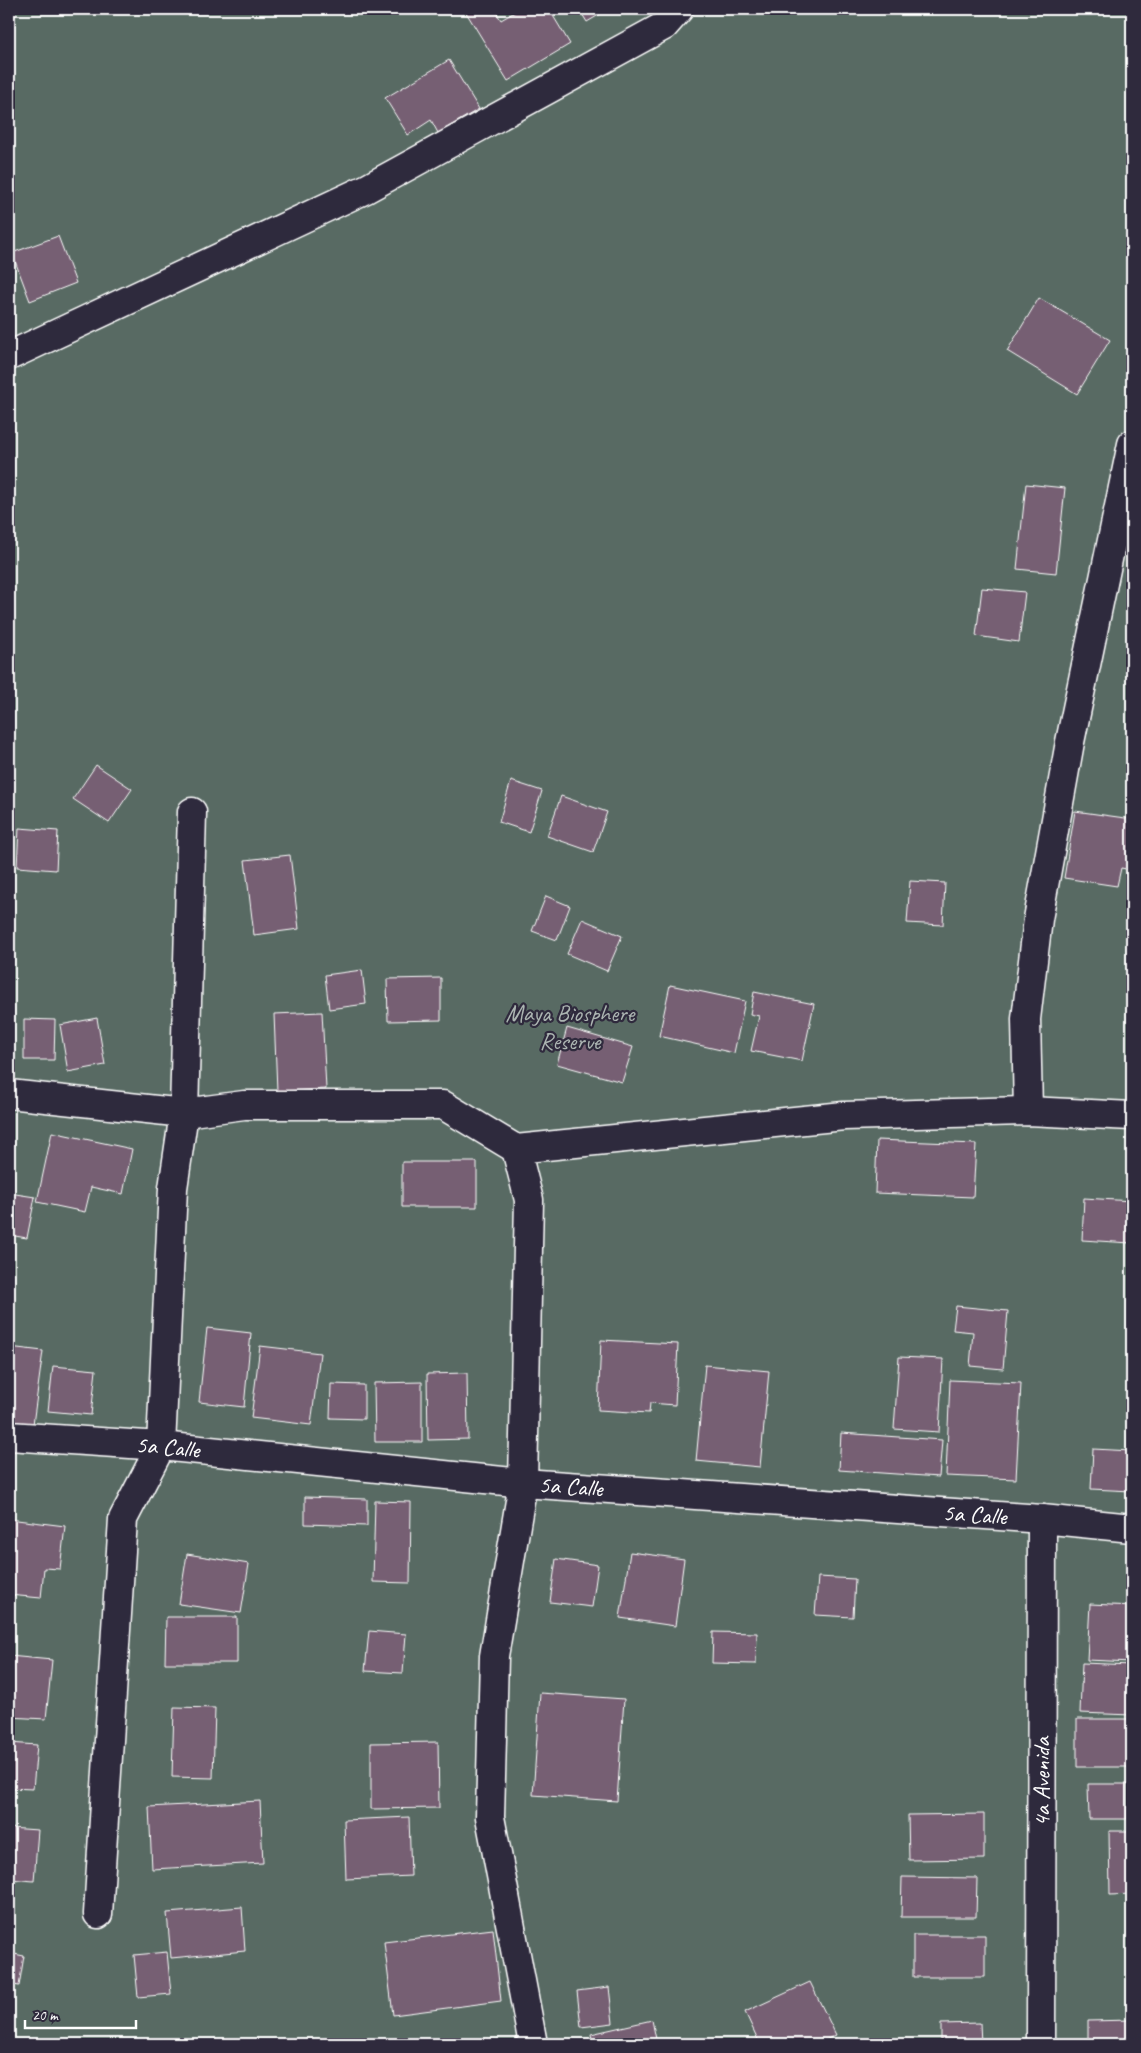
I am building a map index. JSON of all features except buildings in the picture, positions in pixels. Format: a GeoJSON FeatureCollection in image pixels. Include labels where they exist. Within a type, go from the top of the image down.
{"type":"FeatureCollection","features":[{"type":"Feature","properties":{"kind":"street"},"geometry":{"type":"LineString","coordinates":[[9,356],[366,190],[664,26],[679,9]]}},
{"type":"Feature","properties":{"kind":"street"},"geometry":{"type":"LineString","coordinates":[[1028,1111],[1026,1019],[1038,919],[1070,742],[1132,444]]}},
{"type":"Feature","properties":{"kind":"street"},"geometry":{"type":"LineString","coordinates":[[98,1914],[123,1519],[161,1446],[173,1188],[184,1113],[192,812]]}},
{"type":"Feature","properties":{"kind":"street"},"geometry":{"type":"LineString","coordinates":[[9,1094],[184,1113],[244,1105],[443,1105],[516,1149],[844,1116],[1028,1111],[1132,1116]]}},
{"type":"Feature","properties":{"kind":"street"},"geometry":{"type":"LineString","coordinates":[[516,1149],[529,1200],[523,1483],[494,1656],[490,1817],[533,2044]]}},
{"type":"Feature","properties":{"kind":"street","name":"5a Calle"},"geometry":{"type":"LineString","coordinates":[[9,1436],[161,1446],[523,1483],[1042,1518],[1132,1528]]}},
{"type":"Feature","properties":{"kind":"street","name":"4a Avenida"},"geometry":{"type":"LineString","coordinates":[[1041,2044],[1042,1518]]}},
{"type":"Feature","properties":{"kind":"green space","name":"Maya Biosphere Reserve"},"geometry":{"type":"Polygon","coordinates":[[[9,9],[1132,9],[1132,2044],[9,2044],[9,9]]]}}]}
